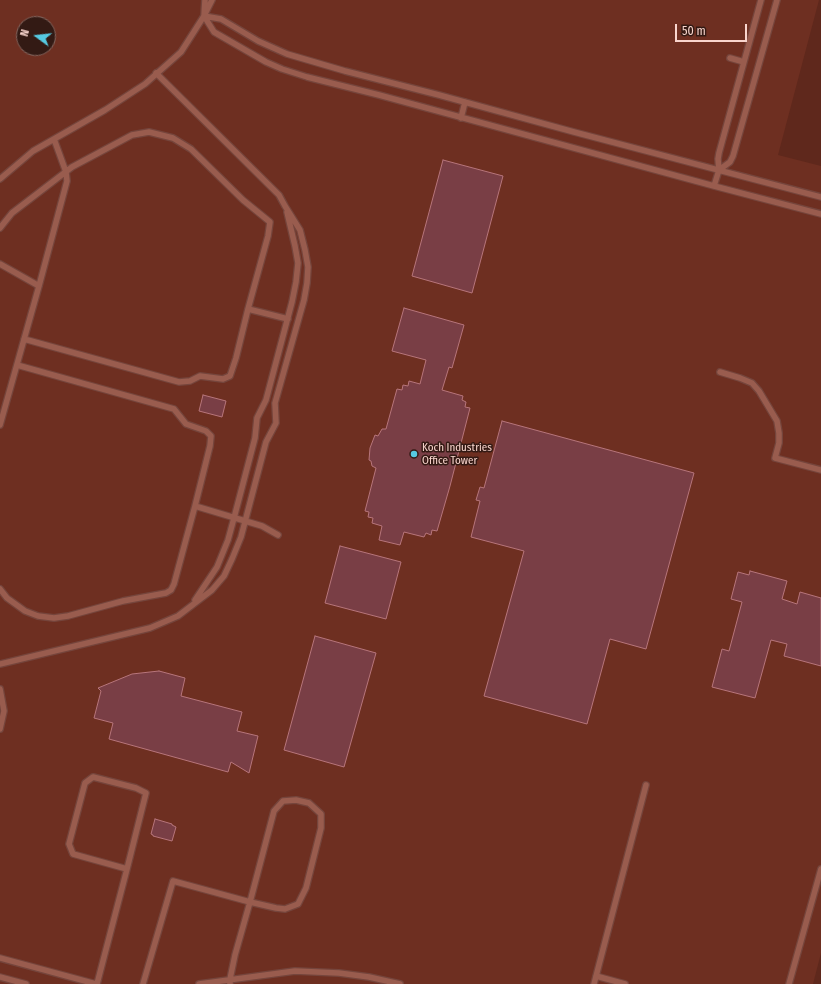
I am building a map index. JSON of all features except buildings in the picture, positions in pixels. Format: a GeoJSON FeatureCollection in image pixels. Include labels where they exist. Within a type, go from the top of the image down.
{"type":"FeatureCollection","features":[{"type":"Feature","properties":{"kind":"lane"},"geometry":{"type":"LineString","coordinates":[[205,0],[204,16],[214,32],[266,62],[282,69],[307,77],[821,214]]}},
{"type":"Feature","properties":{"kind":"lane"},"geometry":{"type":"LineString","coordinates":[[0,179],[33,151],[105,110],[145,84],[181,52],[204,16],[212,0]]}},
{"type":"Feature","properties":{"kind":"lane"},"geometry":{"type":"LineString","coordinates":[[714,186],[719,170],[719,153],[761,0]]}},
{"type":"Feature","properties":{"kind":"lane"},"geometry":{"type":"LineString","coordinates":[[719,170],[730,162],[733,156],[777,0]]}},
{"type":"Feature","properties":{"kind":"lane"},"geometry":{"type":"LineString","coordinates":[[204,16],[221,19],[258,41],[287,54],[345,71],[821,197]]}},
{"type":"Feature","properties":{"kind":"lane"},"geometry":{"type":"LineString","coordinates":[[730,58],[744,62]]}},
{"type":"Feature","properties":{"kind":"lane"},"geometry":{"type":"LineString","coordinates":[[0,664],[150,628],[178,616],[212,590],[224,576],[241,536],[266,442],[276,423],[276,402],[307,284],[308,268],[300,230],[279,195],[156,74]]}},
{"type":"Feature","properties":{"kind":"lane"},"geometry":{"type":"LineString","coordinates":[[461,118],[465,102]]}},
{"type":"Feature","properties":{"kind":"lane"},"geometry":{"type":"LineString","coordinates":[[0,228],[12,213],[72,167],[132,135],[149,132],[173,138],[191,149],[243,200],[270,222],[268,236],[230,376],[223,379],[200,376],[190,381],[179,382],[24,339]]}},
{"type":"Feature","properties":{"kind":"lane"},"geometry":{"type":"LineString","coordinates":[[0,423],[67,181],[66,172],[54,139]]}},
{"type":"Feature","properties":{"kind":"lane"},"geometry":{"type":"LineString","coordinates":[[192,605],[217,567],[228,540],[255,438],[257,418],[266,400],[292,302],[298,263],[285,206]]}},
{"type":"Feature","properties":{"kind":"lane"},"geometry":{"type":"LineString","coordinates":[[0,264],[39,286]]}},
{"type":"Feature","properties":{"kind":"lane"},"geometry":{"type":"LineString","coordinates":[[248,309],[288,319]]}},
{"type":"Feature","properties":{"kind":"lane"},"geometry":{"type":"LineString","coordinates":[[0,589],[7,598],[25,611],[38,616],[54,618],[68,616],[123,601],[166,593],[171,590],[174,584],[195,506],[210,446],[211,436],[206,431],[186,424],[174,409],[17,365]]}},
{"type":"Feature","properties":{"kind":"lane"},"geometry":{"type":"LineString","coordinates":[[720,372],[740,378],[752,384],[759,391],[777,421],[779,433],[775,458],[821,470]]}},
{"type":"Feature","properties":{"kind":"lane"},"geometry":{"type":"LineString","coordinates":[[266,400],[276,402]]}},
{"type":"Feature","properties":{"kind":"lane"},"geometry":{"type":"LineString","coordinates":[[255,438],[266,442]]}},
{"type":"Feature","properties":{"kind":"lane"},"geometry":{"type":"LineString","coordinates":[[195,506],[262,526],[278,536]]}},
{"type":"Feature","properties":{"kind":"lane"},"geometry":{"type":"LineString","coordinates":[[0,689],[4,711],[0,728]]}},
{"type":"Feature","properties":{"kind":"lane"},"geometry":{"type":"LineString","coordinates":[[0,958],[96,984],[127,869],[146,793],[136,788],[93,777],[85,783],[69,844],[73,854],[127,869]]}},
{"type":"Feature","properties":{"kind":"lane"},"geometry":{"type":"LineString","coordinates":[[594,984],[646,785]]}},
{"type":"Feature","properties":{"kind":"lane"},"geometry":{"type":"LineString","coordinates":[[144,984],[173,881],[250,902],[276,908],[284,909],[298,904],[306,888],[321,828],[321,814],[309,803],[296,800],[283,801],[274,811],[250,902],[235,955],[230,982]]}},
{"type":"Feature","properties":{"kind":"lane"},"geometry":{"type":"LineString","coordinates":[[790,984],[821,869]]}},
{"type":"Feature","properties":{"kind":"lane"},"geometry":{"type":"LineString","coordinates":[[199,984],[230,982],[295,971],[339,973],[369,977],[400,984]]}},
{"type":"Feature","properties":{"kind":"lane"},"geometry":{"type":"LineString","coordinates":[[596,976],[625,984]]}},
{"type":"Feature","properties":{"kind":"lane"},"geometry":{"type":"LineString","coordinates":[[0,977],[26,984]]}},
{"type":"Feature","properties":{"kind":"shaded area"},"geometry":{"type":"Polygon","coordinates":[[[0,0],[819,0],[778,155],[821,166],[821,953],[813,984],[0,984],[0,0]]]}},
{"type":"Feature","properties":{"kind":"place","name":"Koch Industries Office Tower"},"geometry":{"type":"Point","coordinates":[414,454]}}]}
